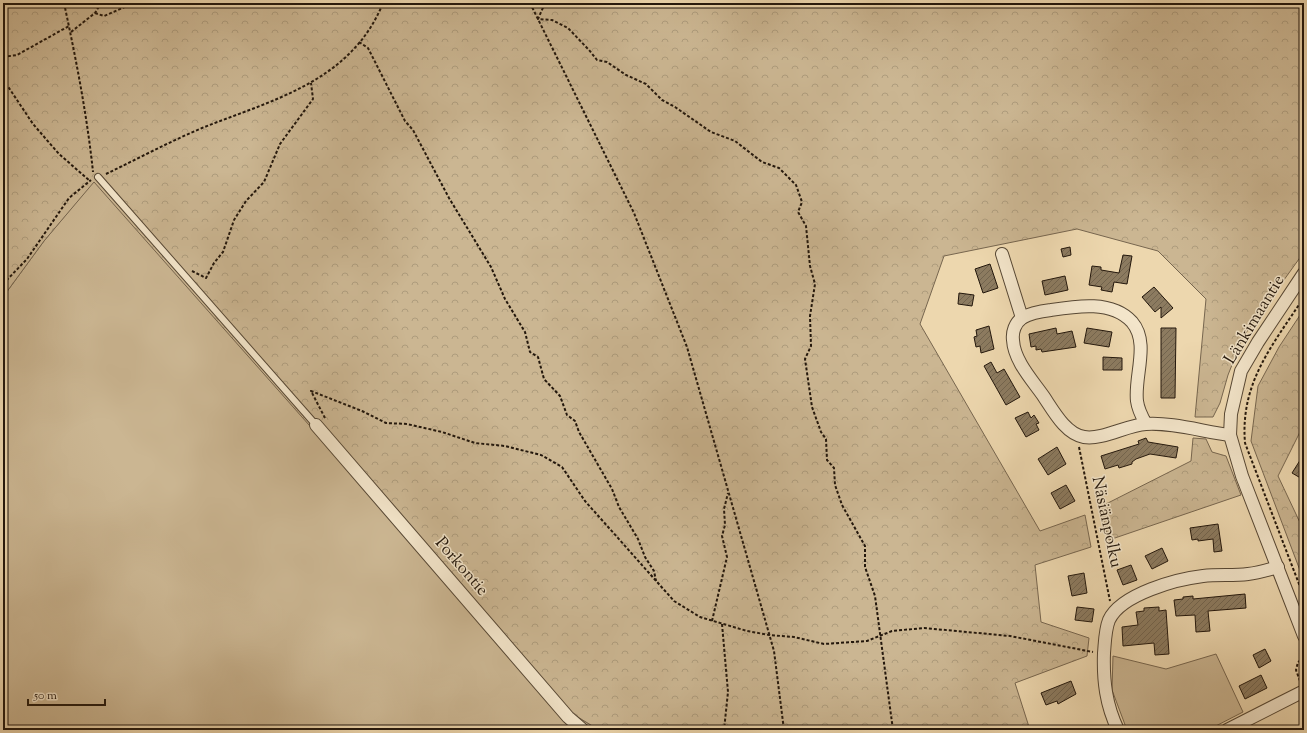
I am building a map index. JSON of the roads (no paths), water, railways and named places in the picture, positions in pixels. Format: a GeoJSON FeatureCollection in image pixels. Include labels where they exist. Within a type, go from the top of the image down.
{"type":"FeatureCollection","features":[{"type":"Feature","properties":{"kind":"street"},"geometry":{"type":"LineString","coordinates":[[1002,254],[1022,318]]}},
{"type":"Feature","properties":{"kind":"street","name":"Länkimaantie"},"geometry":{"type":"LineString","coordinates":[[1304,273],[1258,342],[1241,371],[1231,414],[1230,435],[1242,476],[1304,636]]}},
{"type":"Feature","properties":{"kind":"street"},"geometry":{"type":"LineString","coordinates":[[1146,424],[1137,402],[1140,340],[1136,328],[1128,318],[1114,311],[1090,306],[1077,306],[1039,312],[1022,318],[1013,333],[1016,355],[1063,423],[1079,435],[1095,436],[1146,424],[1163,424],[1230,435]]}},
{"type":"Feature","properties":{"kind":"street","name":"Porkontie"},"geometry":{"type":"LineString","coordinates":[[321,424],[568,717],[583,730]]}},
{"type":"Feature","properties":{"kind":"street"},"geometry":{"type":"LineString","coordinates":[[1118,730],[1108,706],[1105,691],[1104,654],[1106,628],[1113,614],[1130,600],[1174,581],[1203,575],[1247,574],[1278,567]]}},
{"type":"Feature","properties":{"kind":"street"},"geometry":{"type":"LineString","coordinates":[[1226,730],[1304,691]]}},
{"type":"Feature","properties":{"kind":"lane"},"geometry":{"type":"LineString","coordinates":[[95,179],[321,424]]}}]}
